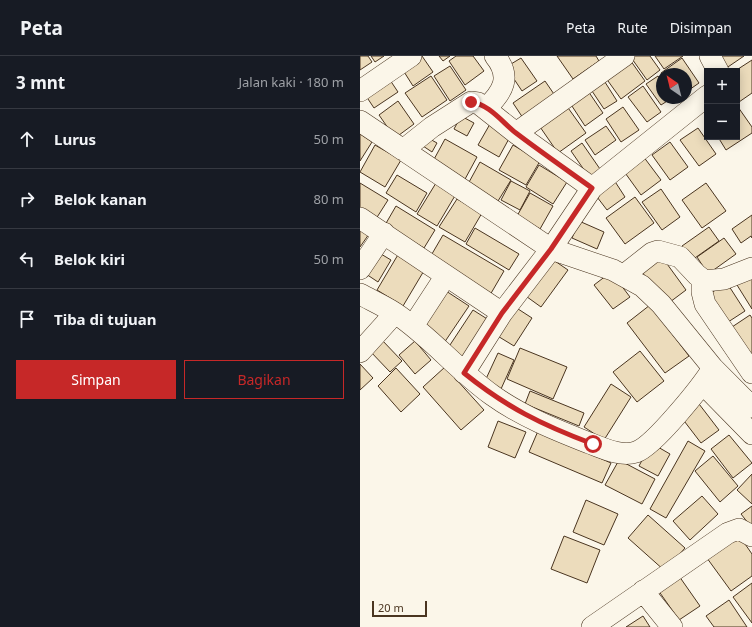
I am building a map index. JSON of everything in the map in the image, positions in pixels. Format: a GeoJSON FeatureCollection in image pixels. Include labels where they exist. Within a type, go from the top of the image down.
{"type":"FeatureCollection","features":[{"type":"Feature","properties":{"kind":"street"},"geometry":{"type":"LineString","coordinates":[[360,91],[411,56]]}},
{"type":"Feature","properties":{"kind":"street"},"geometry":{"type":"LineString","coordinates":[[516,133],[624,56]]}},
{"type":"Feature","properties":{"kind":"street"},"geometry":{"type":"LineString","coordinates":[[710,56],[716,68]]}},
{"type":"Feature","properties":{"kind":"street"},"geometry":{"type":"LineString","coordinates":[[486,108],[502,89],[505,83],[502,58]]}},
{"type":"Feature","properties":{"kind":"street"},"geometry":{"type":"LineString","coordinates":[[464,373],[502,313],[551,249],[592,188],[704,98]]}},
{"type":"Feature","properties":{"kind":"street"},"geometry":{"type":"LineString","coordinates":[[403,150],[432,127],[471,102],[478,103],[516,133],[592,188]]}},
{"type":"Feature","properties":{"kind":"street"},"geometry":{"type":"LineString","coordinates":[[360,121],[551,249],[624,275],[650,292],[708,376],[752,434]]}},
{"type":"Feature","properties":{"kind":"street"},"geometry":{"type":"LineString","coordinates":[[360,218],[384,233],[445,277],[502,313]]}},
{"type":"Feature","properties":{"kind":"street"},"geometry":{"type":"LineString","coordinates":[[360,269],[384,233]]}},
{"type":"Feature","properties":{"kind":"street"},"geometry":{"type":"LineString","coordinates":[[624,275],[652,253],[658,251],[680,256],[702,280],[709,282],[724,279],[752,268]]}},
{"type":"Feature","properties":{"kind":"street"},"geometry":{"type":"LineString","coordinates":[[413,326],[445,277]]}},
{"type":"Feature","properties":{"kind":"street"},"geometry":{"type":"LineString","coordinates":[[702,280],[702,296],[705,304],[752,373]]}},
{"type":"Feature","properties":{"kind":"street"},"geometry":{"type":"LineString","coordinates":[[360,294],[395,313],[413,326],[464,373],[492,396],[528,417],[561,432],[622,454],[637,452],[650,443],[708,376]]}},
{"type":"Feature","properties":{"kind":"street"},"geometry":{"type":"LineString","coordinates":[[360,352],[395,313]]}},
{"type":"Feature","properties":{"kind":"street"},"geometry":{"type":"LineString","coordinates":[[708,376],[752,408]]}},
{"type":"Feature","properties":{"kind":"street"},"geometry":{"type":"LineString","coordinates":[[592,627],[728,533],[739,530],[752,536]]}},
{"type":"Feature","properties":{"kind":"street"},"geometry":{"type":"LineString","coordinates":[[643,591],[672,627]]}},
{"type":"Feature","properties":{"kind":"building"},"geometry":{"type":"Polygon","coordinates":[[[360,56],[368,56],[372,62],[360,70],[360,56]]]}},
{"type":"Feature","properties":{"kind":"building"},"geometry":{"type":"Polygon","coordinates":[[[371,56],[384,56],[375,62],[371,56]]]}},
{"type":"Feature","properties":{"kind":"building"},"geometry":{"type":"Polygon","coordinates":[[[418,56],[422,56],[433,72],[413,86],[401,67],[418,56]]]}},
{"type":"Feature","properties":{"kind":"building"},"geometry":{"type":"Polygon","coordinates":[[[439,56],[450,56],[443,61],[439,56]]]}},
{"type":"Feature","properties":{"kind":"building"},"geometry":{"type":"Polygon","coordinates":[[[456,56],[473,56],[484,71],[465,85],[449,61],[456,56]]]}},
{"type":"Feature","properties":{"kind":"building"},"geometry":{"type":"Polygon","coordinates":[[[557,56],[596,56],[599,61],[573,79],[557,56]]]}},
{"type":"Feature","properties":{"kind":"building"},"geometry":{"type":"Polygon","coordinates":[[[630,56],[650,56],[659,68],[656,68],[656,73],[647,80],[630,56]]]}},
{"type":"Feature","properties":{"kind":"building"},"geometry":{"type":"Polygon","coordinates":[[[655,56],[683,56],[665,68],[663,68],[655,56]]]}},
{"type":"Feature","properties":{"kind":"building"},"geometry":{"type":"Polygon","coordinates":[[[712,56],[744,56],[726,68],[720,68],[712,56]]]}},
{"type":"Feature","properties":{"kind":"building"},"geometry":{"type":"Polygon","coordinates":[[[628,57],[645,81],[621,99],[603,74],[628,57]]]}},
{"type":"Feature","properties":{"kind":"building"},"geometry":{"type":"Polygon","coordinates":[[[521,58],[537,81],[522,91],[506,67],[521,58]]]}},
{"type":"Feature","properties":{"kind":"building"},"geometry":{"type":"Polygon","coordinates":[[[682,58],[689,68],[668,68],[682,58]]]}},
{"type":"Feature","properties":{"kind":"building"},"geometry":{"type":"Polygon","coordinates":[[[752,60],[752,93],[740,101],[740,68],[752,60]]]}},
{"type":"Feature","properties":{"kind":"building"},"geometry":{"type":"Polygon","coordinates":[[[450,66],[466,90],[450,101],[434,76],[450,66]]]}},
{"type":"Feature","properties":{"kind":"building"},"geometry":{"type":"Polygon","coordinates":[[[692,73],[699,83],[692,88],[692,73]]]}},
{"type":"Feature","properties":{"kind":"building"},"geometry":{"type":"Polygon","coordinates":[[[431,76],[447,100],[422,117],[405,93],[431,76]]]}},
{"type":"Feature","properties":{"kind":"building"},"geometry":{"type":"Polygon","coordinates":[[[656,77],[656,98],[646,84],[656,77]]]}},
{"type":"Feature","properties":{"kind":"building"},"geometry":{"type":"Polygon","coordinates":[[[603,79],[617,101],[604,109],[590,88],[603,79]]]}},
{"type":"Feature","properties":{"kind":"building"},"geometry":{"type":"Polygon","coordinates":[[[390,80],[398,92],[374,108],[366,96],[390,80]]]}},
{"type":"Feature","properties":{"kind":"building"},"geometry":{"type":"Polygon","coordinates":[[[545,81],[556,97],[523,118],[513,103],[545,81]]]}},
{"type":"Feature","properties":{"kind":"building"},"geometry":{"type":"Polygon","coordinates":[[[643,86],[661,112],[647,122],[628,97],[643,86]]]}},
{"type":"Feature","properties":{"kind":"building"},"geometry":{"type":"Polygon","coordinates":[[[586,88],[603,113],[585,126],[568,100],[586,88]]]}},
{"type":"Feature","properties":{"kind":"building"},"geometry":{"type":"Polygon","coordinates":[[[398,101],[414,124],[395,138],[379,115],[398,101]]]}},
{"type":"Feature","properties":{"kind":"building"},"geometry":{"type":"Polygon","coordinates":[[[566,105],[586,133],[558,153],[538,124],[566,105]]]}},
{"type":"Feature","properties":{"kind":"building"},"geometry":{"type":"Polygon","coordinates":[[[623,107],[639,130],[621,142],[606,119],[623,107]]]}},
{"type":"Feature","properties":{"kind":"building"},"geometry":{"type":"Polygon","coordinates":[[[740,110],[752,127],[752,133],[726,150],[720,140],[740,140],[740,110]]]}},
{"type":"Feature","properties":{"kind":"building"},"geometry":{"type":"Polygon","coordinates":[[[461,116],[474,123],[467,136],[454,129],[461,116]]]}},
{"type":"Feature","properties":{"kind":"building"},"geometry":{"type":"Polygon","coordinates":[[[490,124],[511,135],[499,157],[478,145],[490,124]]]}},
{"type":"Feature","properties":{"kind":"building"},"geometry":{"type":"Polygon","coordinates":[[[606,126],[616,140],[595,155],[585,140],[606,126]]]}},
{"type":"Feature","properties":{"kind":"building"},"geometry":{"type":"Polygon","coordinates":[[[698,128],[704,137],[704,140],[706,140],[716,154],[699,166],[680,140],[698,128]]]}},
{"type":"Feature","properties":{"kind":"building"},"geometry":{"type":"Polygon","coordinates":[[[360,134],[372,142],[360,161],[360,134]]]}},
{"type":"Feature","properties":{"kind":"building"},"geometry":{"type":"Polygon","coordinates":[[[428,138],[437,143],[432,152],[423,146],[428,138]]]}},
{"type":"Feature","properties":{"kind":"building"},"geometry":{"type":"Polygon","coordinates":[[[445,139],[477,157],[464,181],[432,163],[445,139]]]}},
{"type":"Feature","properties":{"kind":"building"},"geometry":{"type":"Polygon","coordinates":[[[670,142],[688,167],[670,180],[652,155],[670,142]]]}},
{"type":"Feature","properties":{"kind":"building"},"geometry":{"type":"Polygon","coordinates":[[[582,143],[600,169],[589,177],[571,151],[582,143]]]}},
{"type":"Feature","properties":{"kind":"building"},"geometry":{"type":"Polygon","coordinates":[[[375,145],[401,160],[385,187],[360,172],[375,145]]]}},
{"type":"Feature","properties":{"kind":"building"},"geometry":{"type":"Polygon","coordinates":[[[513,145],[540,161],[526,185],[499,170],[513,145]]]}},
{"type":"Feature","properties":{"kind":"building"},"geometry":{"type":"Polygon","coordinates":[[[643,156],[661,180],[641,195],[623,170],[643,156]]]}},
{"type":"Feature","properties":{"kind":"building"},"geometry":{"type":"Polygon","coordinates":[[[480,162],[511,180],[498,201],[468,184],[480,162]]]}},
{"type":"Feature","properties":{"kind":"building"},"geometry":{"type":"Polygon","coordinates":[[[539,165],[567,182],[553,204],[526,187],[539,165]]]}},
{"type":"Feature","properties":{"kind":"building"},"geometry":{"type":"Polygon","coordinates":[[[397,175],[427,193],[416,212],[386,193],[397,175]]]}},
{"type":"Feature","properties":{"kind":"building"},"geometry":{"type":"Polygon","coordinates":[[[614,180],[625,197],[607,210],[594,193],[614,180]]]}},
{"type":"Feature","properties":{"kind":"building"},"geometry":{"type":"Polygon","coordinates":[[[511,181],[530,191],[520,210],[501,200],[511,181]]]}},
{"type":"Feature","properties":{"kind":"building"},"geometry":{"type":"Polygon","coordinates":[[[360,183],[388,200],[374,222],[360,214],[360,183]]]}},
{"type":"Feature","properties":{"kind":"building"},"geometry":{"type":"Polygon","coordinates":[[[436,183],[456,194],[437,226],[417,214],[436,183]]]}},
{"type":"Feature","properties":{"kind":"building"},"geometry":{"type":"Polygon","coordinates":[[[706,183],[726,211],[702,228],[682,200],[706,183]]]}},
{"type":"Feature","properties":{"kind":"building"},"geometry":{"type":"Polygon","coordinates":[[[661,189],[680,217],[662,230],[642,202],[661,189]]]}},
{"type":"Feature","properties":{"kind":"building"},"geometry":{"type":"Polygon","coordinates":[[[530,193],[553,206],[540,229],[517,216],[530,193]]]}},
{"type":"Feature","properties":{"kind":"building"},"geometry":{"type":"Polygon","coordinates":[[[635,197],[654,223],[625,244],[606,218],[635,197]]]}},
{"type":"Feature","properties":{"kind":"building"},"geometry":{"type":"Polygon","coordinates":[[[457,199],[482,213],[465,242],[439,227],[457,199]]]}},
{"type":"Feature","properties":{"kind":"building"},"geometry":{"type":"Polygon","coordinates":[[[396,206],[435,230],[424,248],[385,225],[396,206]]]}},
{"type":"Feature","properties":{"kind":"building"},"geometry":{"type":"Polygon","coordinates":[[[752,215],[752,238],[751,236],[741,243],[732,229],[752,215]]]}},
{"type":"Feature","properties":{"kind":"building"},"geometry":{"type":"Polygon","coordinates":[[[579,221],[604,232],[597,249],[572,238],[579,221]]]}},
{"type":"Feature","properties":{"kind":"building"},"geometry":{"type":"Polygon","coordinates":[[[709,227],[719,241],[692,260],[682,246],[709,227]]]}},
{"type":"Feature","properties":{"kind":"building"},"geometry":{"type":"Polygon","coordinates":[[[475,228],[519,254],[509,270],[466,244],[475,228]]]}},
{"type":"Feature","properties":{"kind":"building"},"geometry":{"type":"Polygon","coordinates":[[[360,229],[369,234],[360,247],[360,229]]]}},
{"type":"Feature","properties":{"kind":"building"},"geometry":{"type":"Polygon","coordinates":[[[443,235],[504,271],[490,295],[429,259],[443,235]]]}},
{"type":"Feature","properties":{"kind":"building"},"geometry":{"type":"Polygon","coordinates":[[[724,238],[736,254],[708,274],[697,257],[724,238]]]}},
{"type":"Feature","properties":{"kind":"building"},"geometry":{"type":"Polygon","coordinates":[[[376,251],[391,260],[378,282],[363,272],[376,251]]]}},
{"type":"Feature","properties":{"kind":"building"},"geometry":{"type":"Polygon","coordinates":[[[399,253],[425,269],[403,306],[377,290],[399,253]]]}},
{"type":"Feature","properties":{"kind":"building"},"geometry":{"type":"Polygon","coordinates":[[[549,257],[568,270],[541,307],[523,294],[549,257]]]}},
{"type":"Feature","properties":{"kind":"building"},"geometry":{"type":"Polygon","coordinates":[[[662,257],[686,290],[666,305],[642,272],[662,257]]]}},
{"type":"Feature","properties":{"kind":"building"},"geometry":{"type":"Polygon","coordinates":[[[611,272],[630,297],[613,309],[594,285],[611,272]]]}},
{"type":"Feature","properties":{"kind":"building"},"geometry":{"type":"Polygon","coordinates":[[[752,275],[752,309],[737,285],[752,275]]]}},
{"type":"Feature","properties":{"kind":"building"},"geometry":{"type":"Polygon","coordinates":[[[727,283],[745,311],[725,324],[706,296],[727,283]]]}},
{"type":"Feature","properties":{"kind":"building"},"geometry":{"type":"Polygon","coordinates":[[[446,291],[469,306],[444,343],[422,328],[446,291]]]}},
{"type":"Feature","properties":{"kind":"building"},"geometry":{"type":"Polygon","coordinates":[[[650,305],[689,356],[665,373],[627,323],[650,305]]]}},
{"type":"Feature","properties":{"kind":"building"},"geometry":{"type":"Polygon","coordinates":[[[515,307],[532,318],[514,346],[496,335],[515,307]]]}},
{"type":"Feature","properties":{"kind":"building"},"geometry":{"type":"Polygon","coordinates":[[[473,310],[492,322],[468,360],[448,348],[473,310]]]}},
{"type":"Feature","properties":{"kind":"building"},"geometry":{"type":"Polygon","coordinates":[[[750,315],[752,318],[752,355],[726,331],[750,315]]]}},
{"type":"Feature","properties":{"kind":"building"},"geometry":{"type":"Polygon","coordinates":[[[381,339],[402,361],[390,372],[369,350],[381,339]]]}},
{"type":"Feature","properties":{"kind":"building"},"geometry":{"type":"Polygon","coordinates":[[[415,341],[431,360],[415,374],[399,355],[415,341]]]}},
{"type":"Feature","properties":{"kind":"building"},"geometry":{"type":"Polygon","coordinates":[[[520,348],[567,367],[553,399],[507,379],[520,348]]]}},
{"type":"Feature","properties":{"kind":"building"},"geometry":{"type":"Polygon","coordinates":[[[640,351],[664,381],[637,402],[613,372],[640,351]]]}},
{"type":"Feature","properties":{"kind":"building"},"geometry":{"type":"Polygon","coordinates":[[[498,353],[514,360],[501,389],[485,381],[498,353]]]}},
{"type":"Feature","properties":{"kind":"building"},"geometry":{"type":"Polygon","coordinates":[[[360,364],[373,378],[360,390],[360,364]]]}},
{"type":"Feature","properties":{"kind":"building"},"geometry":{"type":"Polygon","coordinates":[[[445,367],[484,410],[461,430],[423,387],[445,367]]]}},
{"type":"Feature","properties":{"kind":"building"},"geometry":{"type":"Polygon","coordinates":[[[396,368],[420,394],[401,412],[378,386],[396,368]]]}},
{"type":"Feature","properties":{"kind":"building"},"geometry":{"type":"Polygon","coordinates":[[[611,384],[631,397],[604,440],[584,427],[611,384]]]}},
{"type":"Feature","properties":{"kind":"building"},"geometry":{"type":"Polygon","coordinates":[[[530,391],[584,413],[579,426],[525,404],[530,391]]]}},
{"type":"Feature","properties":{"kind":"building"},"geometry":{"type":"Polygon","coordinates":[[[696,400],[719,430],[701,443],[678,413],[696,400]]]}},
{"type":"Feature","properties":{"kind":"building"},"geometry":{"type":"Polygon","coordinates":[[[498,421],[526,432],[515,458],[488,447],[498,421]]]}},
{"type":"Feature","properties":{"kind":"building"},"geometry":{"type":"Polygon","coordinates":[[[538,431],[611,463],[602,483],[529,452],[538,431]]]}},
{"type":"Feature","properties":{"kind":"building"},"geometry":{"type":"Polygon","coordinates":[[[729,435],[752,463],[733,478],[711,449],[729,435]]]}},
{"type":"Feature","properties":{"kind":"building"},"geometry":{"type":"Polygon","coordinates":[[[688,441],[705,451],[666,518],[650,509],[688,441]]]}},
{"type":"Feature","properties":{"kind":"building"},"geometry":{"type":"Polygon","coordinates":[[[651,443],[670,454],[658,476],[639,466],[651,443]]]}},
{"type":"Feature","properties":{"kind":"building"},"geometry":{"type":"Polygon","coordinates":[[[713,456],[738,486],[720,502],[695,471],[713,456]]]}},
{"type":"Feature","properties":{"kind":"building"},"geometry":{"type":"Polygon","coordinates":[[[619,460],[655,479],[642,504],[605,485],[619,460]]]}},
{"type":"Feature","properties":{"kind":"building"},"geometry":{"type":"Polygon","coordinates":[[[752,474],[752,504],[737,490],[752,474]]]}},
{"type":"Feature","properties":{"kind":"building"},"geometry":{"type":"Polygon","coordinates":[[[702,496],[718,514],[690,540],[673,521],[702,496]]]}},
{"type":"Feature","properties":{"kind":"building"},"geometry":{"type":"Polygon","coordinates":[[[586,500],[618,514],[604,545],[573,532],[586,500]]]}},
{"type":"Feature","properties":{"kind":"building"},"geometry":{"type":"Polygon","coordinates":[[[752,506],[752,528],[741,514],[752,506]]]}},
{"type":"Feature","properties":{"kind":"building"},"geometry":{"type":"Polygon","coordinates":[[[648,515],[685,548],[665,571],[628,538],[648,515]]]}},
{"type":"Feature","properties":{"kind":"building"},"geometry":{"type":"Polygon","coordinates":[[[736,531],[752,554],[752,576],[731,591],[704,554],[736,531]]]}},
{"type":"Feature","properties":{"kind":"building"},"geometry":{"type":"Polygon","coordinates":[[[564,536],[600,550],[587,583],[551,569],[564,536]]]}},
{"type":"Feature","properties":{"kind":"building"},"geometry":{"type":"Polygon","coordinates":[[[679,576],[700,606],[679,620],[658,590],[679,576]]]}},
{"type":"Feature","properties":{"kind":"building"},"geometry":{"type":"Polygon","coordinates":[[[752,583],[752,623],[733,597],[752,583]]]}},
{"type":"Feature","properties":{"kind":"building"},"geometry":{"type":"Polygon","coordinates":[[[729,600],[747,627],[714,627],[706,616],[729,600]]]}},
{"type":"Feature","properties":{"kind":"building"},"geometry":{"type":"Polygon","coordinates":[[[643,616],[650,627],[626,627],[643,616]]]}},
{"type":"Feature","properties":{"kind":"route"},"geometry":{"type":"LineString","coordinates":[[471,102],[478,103],[489,110],[516,133],[592,188],[551,249],[502,313],[464,373],[492,396],[528,417],[593,444]]}}]}
